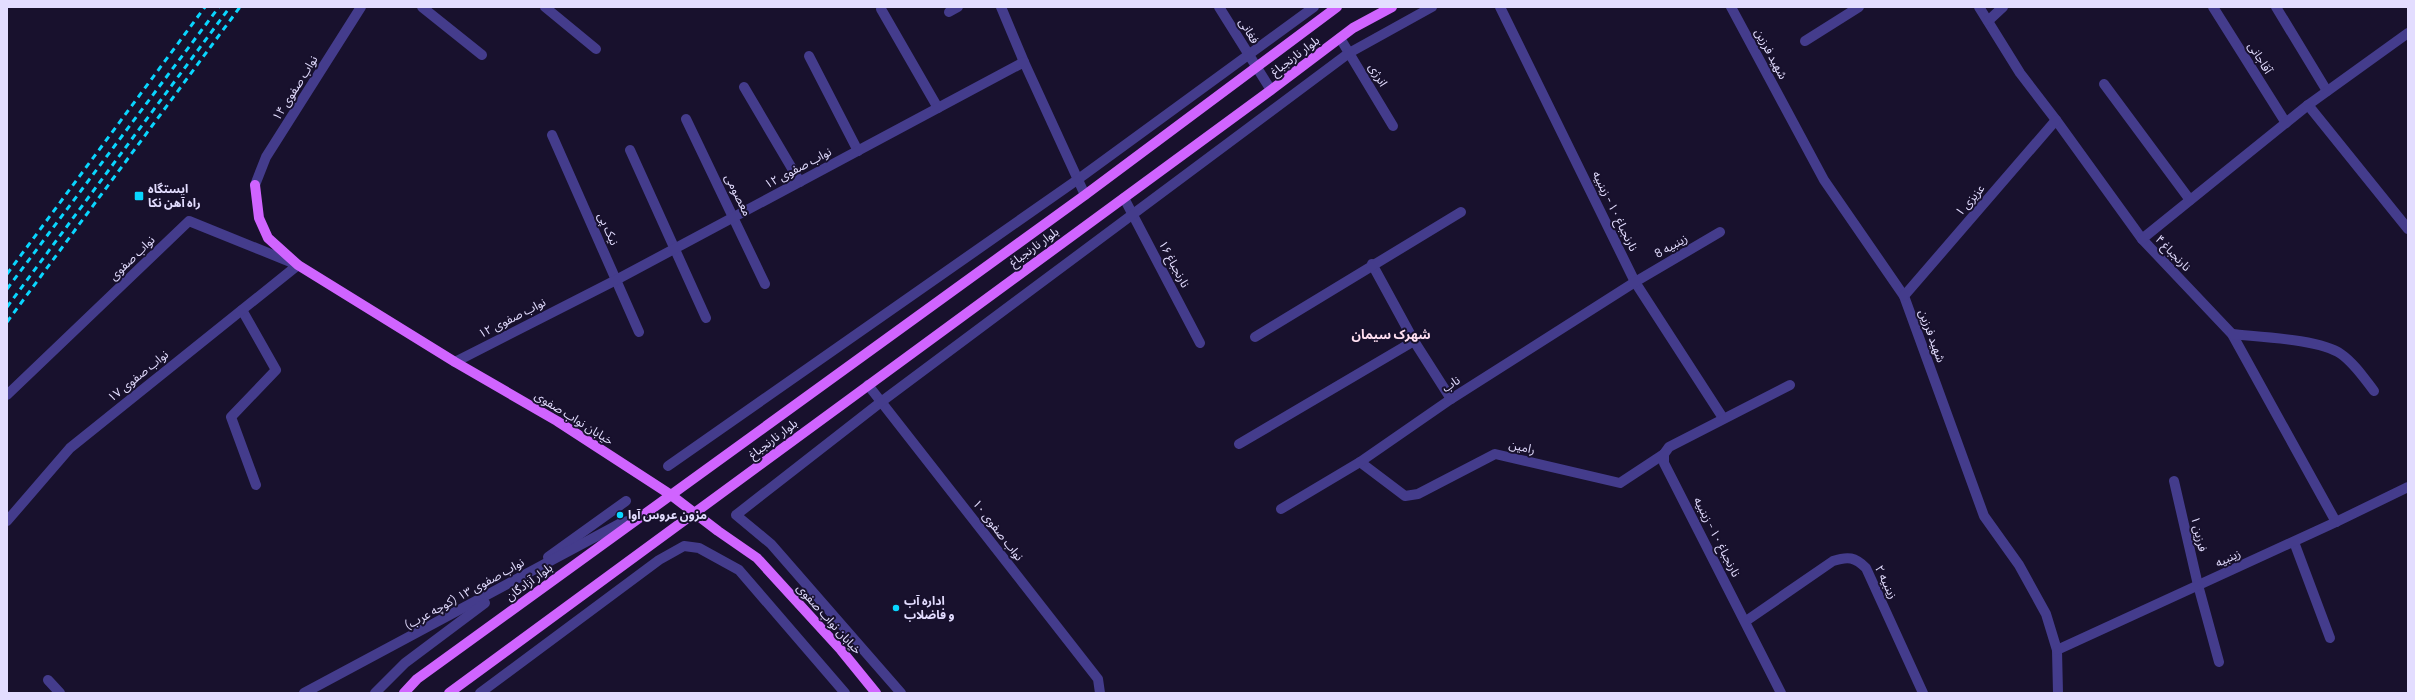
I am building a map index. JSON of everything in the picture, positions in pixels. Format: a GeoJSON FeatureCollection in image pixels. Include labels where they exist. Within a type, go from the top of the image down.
{"type":"FeatureCollection","features":[{"type":"Feature","properties":{"kind":"main road","name":"بلوار نارنجباغ"},"geometry":{"type":"LineString","coordinates":[[671,495],[1085,194],[1337,7]]}},
{"type":"Feature","properties":{"kind":"main road","name":"بلوار نارنجباغ"},"geometry":{"type":"LineString","coordinates":[[694,513],[1340,38],[1392,7]]}},
{"type":"Feature","properties":{"kind":"main road","name":"خیابان نواب صفوی"},"geometry":{"type":"LineString","coordinates":[[255,185],[259,218],[268,238],[298,265],[455,362],[557,421],[671,495],[757,558],[841,650],[876,693]]}},
{"type":"Feature","properties":{"kind":"main road","name":"بلوار آزادگان"},"geometry":{"type":"LineString","coordinates":[[404,693],[418,679],[671,495]]}},
{"type":"Feature","properties":{"kind":"main road"},"geometry":{"type":"LineString","coordinates":[[449,693],[694,513]]}},
{"type":"Feature","properties":{"kind":"street","name":"نواب صفوی ۱۴"},"geometry":{"type":"LineString","coordinates":[[255,185],[266,157],[361,7]]}},
{"type":"Feature","properties":{"kind":"street"},"geometry":{"type":"LineString","coordinates":[[422,7],[482,55]]}},
{"type":"Feature","properties":{"kind":"street"},"geometry":{"type":"LineString","coordinates":[[546,7],[596,49]]}},
{"type":"Feature","properties":{"kind":"street"},"geometry":{"type":"LineString","coordinates":[[949,12],[958,7]]}},
{"type":"Feature","properties":{"kind":"street"},"geometry":{"type":"LineString","coordinates":[[1001,7],[1077,180],[1085,194]]}},
{"type":"Feature","properties":{"kind":"street","name":"فغانی"},"geometry":{"type":"LineString","coordinates":[[1219,7],[1271,90]]}},
{"type":"Feature","properties":{"kind":"street"},"geometry":{"type":"LineString","coordinates":[[668,466],[1077,180],[1314,7]]}},
{"type":"Feature","properties":{"kind":"street"},"geometry":{"type":"LineString","coordinates":[[901,693],[771,544],[736,515],[881,402],[1349,53],[1432,7]]}},
{"type":"Feature","properties":{"kind":"street","name":"نارنجباغ ۱۰ - زینبیه"},"geometry":{"type":"LineString","coordinates":[[1500,7],[1635,282],[1723,418]]}},
{"type":"Feature","properties":{"kind":"street","name":"شهید فرزین"},"geometry":{"type":"LineString","coordinates":[[1731,7],[1824,180],[1904,296],[1984,516],[2019,565],[2046,614],[2057,650],[2058,693]]}},
{"type":"Feature","properties":{"kind":"street"},"geometry":{"type":"LineString","coordinates":[[1804,41],[1859,7]]}},
{"type":"Feature","properties":{"kind":"street","name":"نارنجباغ ۴"},"geometry":{"type":"LineString","coordinates":[[1979,7],[2020,73],[2142,239],[2232,334],[2336,522]]}},
{"type":"Feature","properties":{"kind":"street"},"geometry":{"type":"LineString","coordinates":[[1988,21],[2003,7]]}},
{"type":"Feature","properties":{"kind":"street","name":"آقاجانی"},"geometry":{"type":"LineString","coordinates":[[2213,7],[2286,123]]}},
{"type":"Feature","properties":{"kind":"street"},"geometry":{"type":"LineString","coordinates":[[2276,7],[2327,91]]}},
{"type":"Feature","properties":{"kind":"street"},"geometry":{"type":"LineString","coordinates":[[881,9],[938,108]]}},
{"type":"Feature","properties":{"kind":"street"},"geometry":{"type":"LineString","coordinates":[[2142,239],[2308,105],[2408,33]]}},
{"type":"Feature","properties":{"kind":"street","name":"انرژی"},"geometry":{"type":"LineString","coordinates":[[1340,38],[1393,126]]}},
{"type":"Feature","properties":{"kind":"street"},"geometry":{"type":"LineString","coordinates":[[809,56],[858,151]]}},
{"type":"Feature","properties":{"kind":"street","name":"نواب صفوی ۱۲"},"geometry":{"type":"LineString","coordinates":[[455,362],[616,280],[1024,62]]}},
{"type":"Feature","properties":{"kind":"street"},"geometry":{"type":"LineString","coordinates":[[2104,84],[2190,200]]}},
{"type":"Feature","properties":{"kind":"street"},"geometry":{"type":"LineString","coordinates":[[744,87],[800,182]]}},
{"type":"Feature","properties":{"kind":"street"},"geometry":{"type":"LineString","coordinates":[[2308,105],[2408,229]]}},
{"type":"Feature","properties":{"kind":"street","name":"معصومی"},"geometry":{"type":"LineString","coordinates":[[686,119],[765,284]]}},
{"type":"Feature","properties":{"kind":"street","name":"عزیزی ۱"},"geometry":{"type":"LineString","coordinates":[[1904,296],[2056,120]]}},
{"type":"Feature","properties":{"kind":"street","name":"نیک پی"},"geometry":{"type":"LineString","coordinates":[[552,136],[639,332]]}},
{"type":"Feature","properties":{"kind":"street"},"geometry":{"type":"LineString","coordinates":[[630,150],[706,318]]}},
{"type":"Feature","properties":{"kind":"street","name":"نارنجباغ ۱۶"},"geometry":{"type":"LineString","coordinates":[[1124,198],[1200,343]]}},
{"type":"Feature","properties":{"kind":"street"},"geometry":{"type":"LineString","coordinates":[[1255,337],[1372,264],[1461,212]]}},
{"type":"Feature","properties":{"kind":"street","name":"نواب صفوی"},"geometry":{"type":"LineString","coordinates":[[7,395],[189,221],[298,265]]}},
{"type":"Feature","properties":{"kind":"street","name":"زینبیه 8"},"geometry":{"type":"LineString","coordinates":[[1635,282],[1720,232]]}},
{"type":"Feature","properties":{"kind":"street"},"geometry":{"type":"LineString","coordinates":[[1372,264],[1414,340],[1451,399]]}},
{"type":"Feature","properties":{"kind":"street","name":"نواب صفوی ۱۷"},"geometry":{"type":"LineString","coordinates":[[7,521],[70,448],[298,265]]}},
{"type":"Feature","properties":{"kind":"street","name":"ناب"},"geometry":{"type":"LineString","coordinates":[[1281,509],[1360,462],[1451,399],[1635,282]]}},
{"type":"Feature","properties":{"kind":"street"},"geometry":{"type":"LineString","coordinates":[[242,310],[276,370],[231,417],[256,485]]}},
{"type":"Feature","properties":{"kind":"street"},"geometry":{"type":"LineString","coordinates":[[2232,334],[2323,346],[2340,353],[2350,361],[2374,391]]}},
{"type":"Feature","properties":{"kind":"street"},"geometry":{"type":"LineString","coordinates":[[1239,444],[1414,340]]}},
{"type":"Feature","properties":{"kind":"street","name":"نواب صفوی ۱۰"},"geometry":{"type":"LineString","coordinates":[[868,385],[1098,679],[1100,693]]}},
{"type":"Feature","properties":{"kind":"street"},"geometry":{"type":"LineString","coordinates":[[1664,454],[1669,447],[1790,385]]}},
{"type":"Feature","properties":{"kind":"street","name":"رامین"},"geometry":{"type":"LineString","coordinates":[[1360,462],[1405,496],[1418,494],[1495,454],[1620,483],[1664,454]]}},
{"type":"Feature","properties":{"kind":"street","name":"نارنجباغ ۱۰ - زینبیه"},"geometry":{"type":"LineString","coordinates":[[1664,454],[1664,463],[1746,621],[1781,693]]}},
{"type":"Feature","properties":{"kind":"street","name":"فرزین ۱"},"geometry":{"type":"LineString","coordinates":[[2174,481],[2198,585],[2219,662]]}},
{"type":"Feature","properties":{"kind":"street","name":"زینبیه"},"geometry":{"type":"LineString","coordinates":[[2057,650],[2294,542],[2408,487]]}},
{"type":"Feature","properties":{"kind":"street"},"geometry":{"type":"LineString","coordinates":[[375,693],[405,663],[510,583],[626,501]]}},
{"type":"Feature","properties":{"kind":"street","name":"نواب صفوی ۱۳ (کوچه عرب)"},"geometry":{"type":"LineString","coordinates":[[304,693],[623,522],[636,519]]}},
{"type":"Feature","properties":{"kind":"street"},"geometry":{"type":"LineString","coordinates":[[2294,542],[2330,638]]}},
{"type":"Feature","properties":{"kind":"street"},"geometry":{"type":"LineString","coordinates":[[480,693],[659,560],[684,546],[698,548],[739,570],[845,693]]}},
{"type":"Feature","properties":{"kind":"street","name":"زینبیه ۲"},"geometry":{"type":"LineString","coordinates":[[1746,621],[1833,561],[1847,557],[1858,560],[1866,568],[1923,693]]}},
{"type":"Feature","properties":{"kind":"street"},"geometry":{"type":"LineString","coordinates":[[48,680],[60,693]]}},
{"type":"Feature","properties":{"kind":"railway"},"geometry":{"type":"LineString","coordinates":[[7,274],[205,7]]}},
{"type":"Feature","properties":{"kind":"railway"},"geometry":{"type":"LineString","coordinates":[[7,289],[219,7]]}},
{"type":"Feature","properties":{"kind":"railway"},"geometry":{"type":"LineString","coordinates":[[7,307],[230,7]]}},
{"type":"Feature","properties":{"kind":"railway"},"geometry":{"type":"LineString","coordinates":[[7,322],[240,7]]}},
{"type":"Feature","properties":{"kind":"place","name":"ایستگاه راه آهن نکا"},"geometry":{"type":"Point","coordinates":[139,196]}},
{"type":"Feature","properties":{"kind":"place","name":"مزون عروس آوا"},"geometry":{"type":"Point","coordinates":[620,515]}},
{"type":"Feature","properties":{"kind":"place","name":"اداره آب و فاضلاب"},"geometry":{"type":"Point","coordinates":[896,608]}},
{"type":"Feature","properties":{"kind":"district","name":"شهرک سیمان"},"geometry":{"type":"Point","coordinates":[1391,334]}}]}
